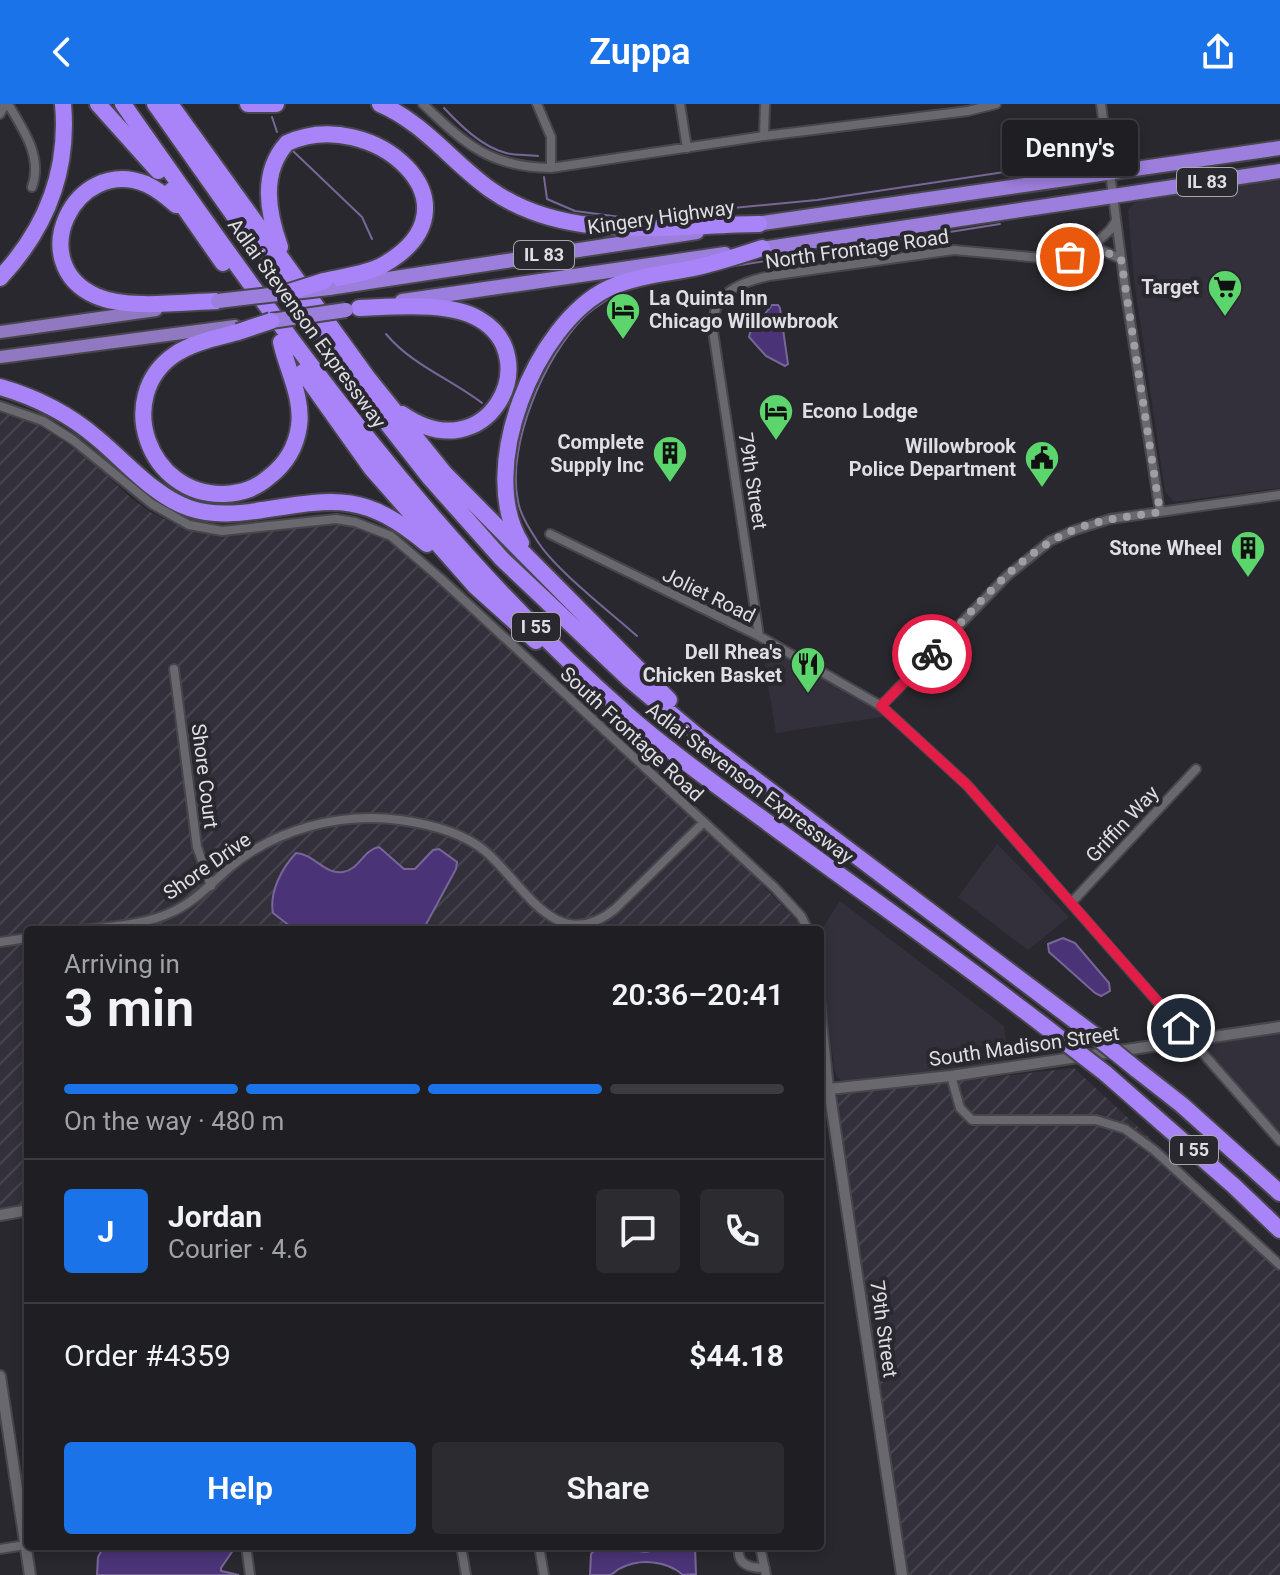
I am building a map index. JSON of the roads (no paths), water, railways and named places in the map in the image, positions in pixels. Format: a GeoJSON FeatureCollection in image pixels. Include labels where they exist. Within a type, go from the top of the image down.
{"type":"FeatureCollection","features":[{"type":"Feature","properties":{"kind":"highway"},"geometry":{"type":"LineString","coordinates":[[0,278],[39,227],[53,194],[64,144],[63,104]]}},
{"type":"Feature","properties":{"kind":"highway"},"geometry":{"type":"LineString","coordinates":[[98,104],[152,162],[372,469],[475,586]]}},
{"type":"Feature","properties":{"kind":"highway","name":"Adlai Stevenson Expressway"},"geometry":{"type":"LineString","coordinates":[[123,104],[304,356],[383,460],[450,538],[541,633],[631,718],[1105,1073],[1280,1230]]}},
{"type":"Feature","properties":{"kind":"highway","name":"Adlai Stevenson Expressway"},"geometry":{"type":"LineString","coordinates":[[155,104],[322,340],[430,478],[525,581],[628,678],[716,751],[1094,1035],[1182,1105],[1280,1193]]}},
{"type":"Feature","properties":{"kind":"highway"},"geometry":{"type":"LineString","coordinates":[[170,104],[367,377],[445,474],[606,639],[702,729],[716,751]]}},
{"type":"Feature","properties":{"kind":"highway"},"geometry":{"type":"LineString","coordinates":[[248,104],[276,104]]}},
{"type":"Feature","properties":{"kind":"highway"},"geometry":{"type":"LineString","coordinates":[[380,104],[407,120],[493,191],[550,218],[577,224],[637,228],[759,224]]}},
{"type":"Feature","properties":{"kind":"highway"},"geometry":{"type":"LineString","coordinates":[[290,270],[270,221],[268,188],[272,172],[282,149],[292,139],[302,130],[329,119]]}},
{"type":"Feature","properties":{"kind":"highway","name":"Kingery Highway"},"geometry":{"type":"LineString","coordinates":[[326,284],[1280,148]]}},
{"type":"Feature","properties":{"kind":"highway"},"geometry":{"type":"LineString","coordinates":[[187,213],[157,189],[143,183],[120,179],[96,186],[75,201],[67,212],[61,235],[65,266],[77,284],[99,297],[146,303],[218,301],[283,294],[378,268],[404,249],[421,221],[424,193],[420,169],[409,149]]}},
{"type":"Feature","properties":{"kind":"highway","name":"IL 83"},"geometry":{"type":"LineString","coordinates":[[271,321],[1280,171]]}},
{"type":"Feature","properties":{"kind":"highway"},"geometry":{"type":"LineString","coordinates":[[534,565],[514,533],[504,473],[507,446],[521,401],[551,344],[584,305],[609,288],[642,276],[697,267],[762,248]]}},
{"type":"Feature","properties":{"kind":"highway"},"geometry":{"type":"LineString","coordinates":[[352,309],[420,307],[478,318],[489,326],[503,345],[508,369],[501,399],[493,412],[471,427],[442,432],[417,424],[402,414],[367,377]]}},
{"type":"Feature","properties":{"kind":"highway"},"geometry":{"type":"LineString","coordinates":[[271,321],[191,345],[175,354],[156,374],[145,404],[144,421],[152,454],[170,477],[200,492],[247,491],[268,478],[287,460],[295,443],[299,407],[281,342]]}},
{"type":"Feature","properties":{"kind":"highway"},"geometry":{"type":"LineString","coordinates":[[0,387],[57,411],[94,435],[157,490],[189,508],[226,513],[315,502],[367,506],[404,525],[585,685],[631,718]]}},
{"type":"Feature","properties":{"kind":"main road"},"geometry":{"type":"LineString","coordinates":[[0,332],[218,301]]}},
{"type":"Feature","properties":{"kind":"main road"},"geometry":{"type":"LineString","coordinates":[[0,357],[236,329]]}},
{"type":"Feature","properties":{"kind":"street"},"geometry":{"type":"LineString","coordinates":[[0,114],[6,104],[28,139],[36,168],[32,187]]}},
{"type":"Feature","properties":{"kind":"street"},"geometry":{"type":"LineString","coordinates":[[423,104],[467,144],[486,156],[524,167],[551,168],[764,136],[968,111],[996,104]]}},
{"type":"Feature","properties":{"kind":"street"},"geometry":{"type":"LineString","coordinates":[[537,104],[551,137],[551,168]]}},
{"type":"Feature","properties":{"kind":"street"},"geometry":{"type":"LineString","coordinates":[[680,104],[687,148]]}},
{"type":"Feature","properties":{"kind":"street"},"geometry":{"type":"LineString","coordinates":[[764,136],[765,104]]}},
{"type":"Feature","properties":{"kind":"street"},"geometry":{"type":"LineString","coordinates":[[1101,104],[1160,512]]}},
{"type":"Feature","properties":{"kind":"street"},"geometry":{"type":"LineString","coordinates":[[1084,253],[1116,221]]}},
{"type":"Feature","properties":{"kind":"street","name":"North Frontage Road"},"geometry":{"type":"LineString","coordinates":[[713,331],[716,307],[724,293],[741,284],[769,276],[954,250],[1053,259],[1084,253]]}},
{"type":"Feature","properties":{"kind":"street"},"geometry":{"type":"LineString","coordinates":[[1084,253],[1101,250],[1121,259]]}},
{"type":"Feature","properties":{"kind":"street","name":"79th Street"},"geometry":{"type":"LineString","coordinates":[[713,331],[759,636]]}},
{"type":"Feature","properties":{"kind":"street","name":"South Frontage Road"},"geometry":{"type":"LineString","coordinates":[[0,406],[43,421],[73,440],[152,504],[189,525],[222,531],[336,519],[372,527],[391,536],[774,887],[801,916],[806,926]]}},
{"type":"Feature","properties":{"kind":"street"},"geometry":{"type":"LineString","coordinates":[[881,706],[1007,576],[1039,549],[1087,525],[1280,495]]}},
{"type":"Feature","properties":{"kind":"street","name":"Joliet Road"},"geometry":{"type":"LineString","coordinates":[[550,534],[759,636],[881,706],[967,785],[1280,1141]]}},
{"type":"Feature","properties":{"kind":"street","name":"Shore Court"},"geometry":{"type":"LineString","coordinates":[[174,669],[197,847],[211,886]]}},
{"type":"Feature","properties":{"kind":"street","name":"Griffin Way"},"geometry":{"type":"LineString","coordinates":[[1072,902],[1196,769]]}},
{"type":"Feature","properties":{"kind":"street","name":"Shore Drive"},"geometry":{"type":"LineString","coordinates":[[108,926],[157,918],[178,909],[248,855],[274,841],[302,829],[349,819],[399,820],[434,827],[471,842],[484,850],[547,915],[565,924],[582,925],[601,919],[615,909],[704,822]]}},
{"type":"Feature","properties":{"kind":"street"},"geometry":{"type":"LineString","coordinates":[[0,942],[24,939]]}},
{"type":"Feature","properties":{"kind":"street","name":"South Madison Street"},"geometry":{"type":"LineString","coordinates":[[825,1090],[951,1076],[1280,1027]]}},
{"type":"Feature","properties":{"kind":"street"},"geometry":{"type":"LineString","coordinates":[[951,1076],[960,1108],[972,1120],[1096,1120],[1125,1129],[1154,1150],[1280,1265]]}},
{"type":"Feature","properties":{"kind":"street","name":"79th Street"},"geometry":{"type":"LineString","coordinates":[[825,1090],[902,1575]]}},
{"type":"Feature","properties":{"kind":"street"},"geometry":{"type":"LineString","coordinates":[[0,1215],[24,1211]]}},
{"type":"Feature","properties":{"kind":"street"},"geometry":{"type":"LineString","coordinates":[[0,1376],[24,1538]]}},
{"type":"Feature","properties":{"kind":"street"},"geometry":{"type":"LineString","coordinates":[[0,1549],[24,1545]]}},
{"type":"Feature","properties":{"kind":"street"},"geometry":{"type":"LineString","coordinates":[[26,1550],[30,1575]]}},
{"type":"Feature","properties":{"kind":"street"},"geometry":{"type":"LineString","coordinates":[[247,1550],[250,1575]]}},
{"type":"Feature","properties":{"kind":"street"},"geometry":{"type":"LineString","coordinates":[[462,1550],[466,1575]]}},
{"type":"Feature","properties":{"kind":"street"},"geometry":{"type":"LineString","coordinates":[[540,1550],[544,1575]]}},
{"type":"Feature","properties":{"kind":"street"},"geometry":{"type":"LineString","coordinates":[[739,1550],[740,1559],[745,1565],[766,1572],[761,1550]]}},
{"type":"Feature","properties":{"kind":"waterway"},"geometry":{"type":"LineString","coordinates":[[444,108],[488,146],[510,154],[538,156]]}},
{"type":"Feature","properties":{"kind":"waterway"},"geometry":{"type":"LineString","coordinates":[[272,117],[277,132]]}},
{"type":"Feature","properties":{"kind":"waterway"},"geometry":{"type":"LineString","coordinates":[[293,151],[362,217],[372,239]]}},
{"type":"Feature","properties":{"kind":"waterway"},"geometry":{"type":"LineString","coordinates":[[544,177],[547,199],[575,211],[628,218],[817,200],[1084,160]]}},
{"type":"Feature","properties":{"kind":"waterway"},"geometry":{"type":"LineString","coordinates":[[728,267],[1000,224]]}},
{"type":"Feature","properties":{"kind":"waterway"},"geometry":{"type":"LineString","coordinates":[[619,292],[584,317],[556,354],[523,428],[516,479],[521,511],[544,551],[637,636]]}},
{"type":"Feature","properties":{"kind":"waterway"},"geometry":{"type":"LineString","coordinates":[[386,334],[419,363],[482,403]]}},
{"type":"Feature","properties":{"kind":"place","name":"Denny's"},"geometry":{"type":"Point","coordinates":[1070,257]}},
{"type":"Feature","properties":{"kind":"place","name":"Target"},"geometry":{"type":"Point","coordinates":[1225,318]}},
{"type":"Feature","properties":{"kind":"place","name":"La Quinta Inn Chicago Willowbrook"},"geometry":{"type":"Point","coordinates":[623,341]}},
{"type":"Feature","properties":{"kind":"place","name":"Econo Lodge"},"geometry":{"type":"Point","coordinates":[776,442]}},
{"type":"Feature","properties":{"kind":"place","name":"Complete Supply Inc"},"geometry":{"type":"Point","coordinates":[670,484]}},
{"type":"Feature","properties":{"kind":"place","name":"Willowbrook Police Department"},"geometry":{"type":"Point","coordinates":[1042,489]}},
{"type":"Feature","properties":{"kind":"place","name":"Stone Wheel"},"geometry":{"type":"Point","coordinates":[1248,579]}},
{"type":"Feature","properties":{"kind":"place","name":"Dell Rhea's Chicken Basket"},"geometry":{"type":"Point","coordinates":[808,695]}}]}
